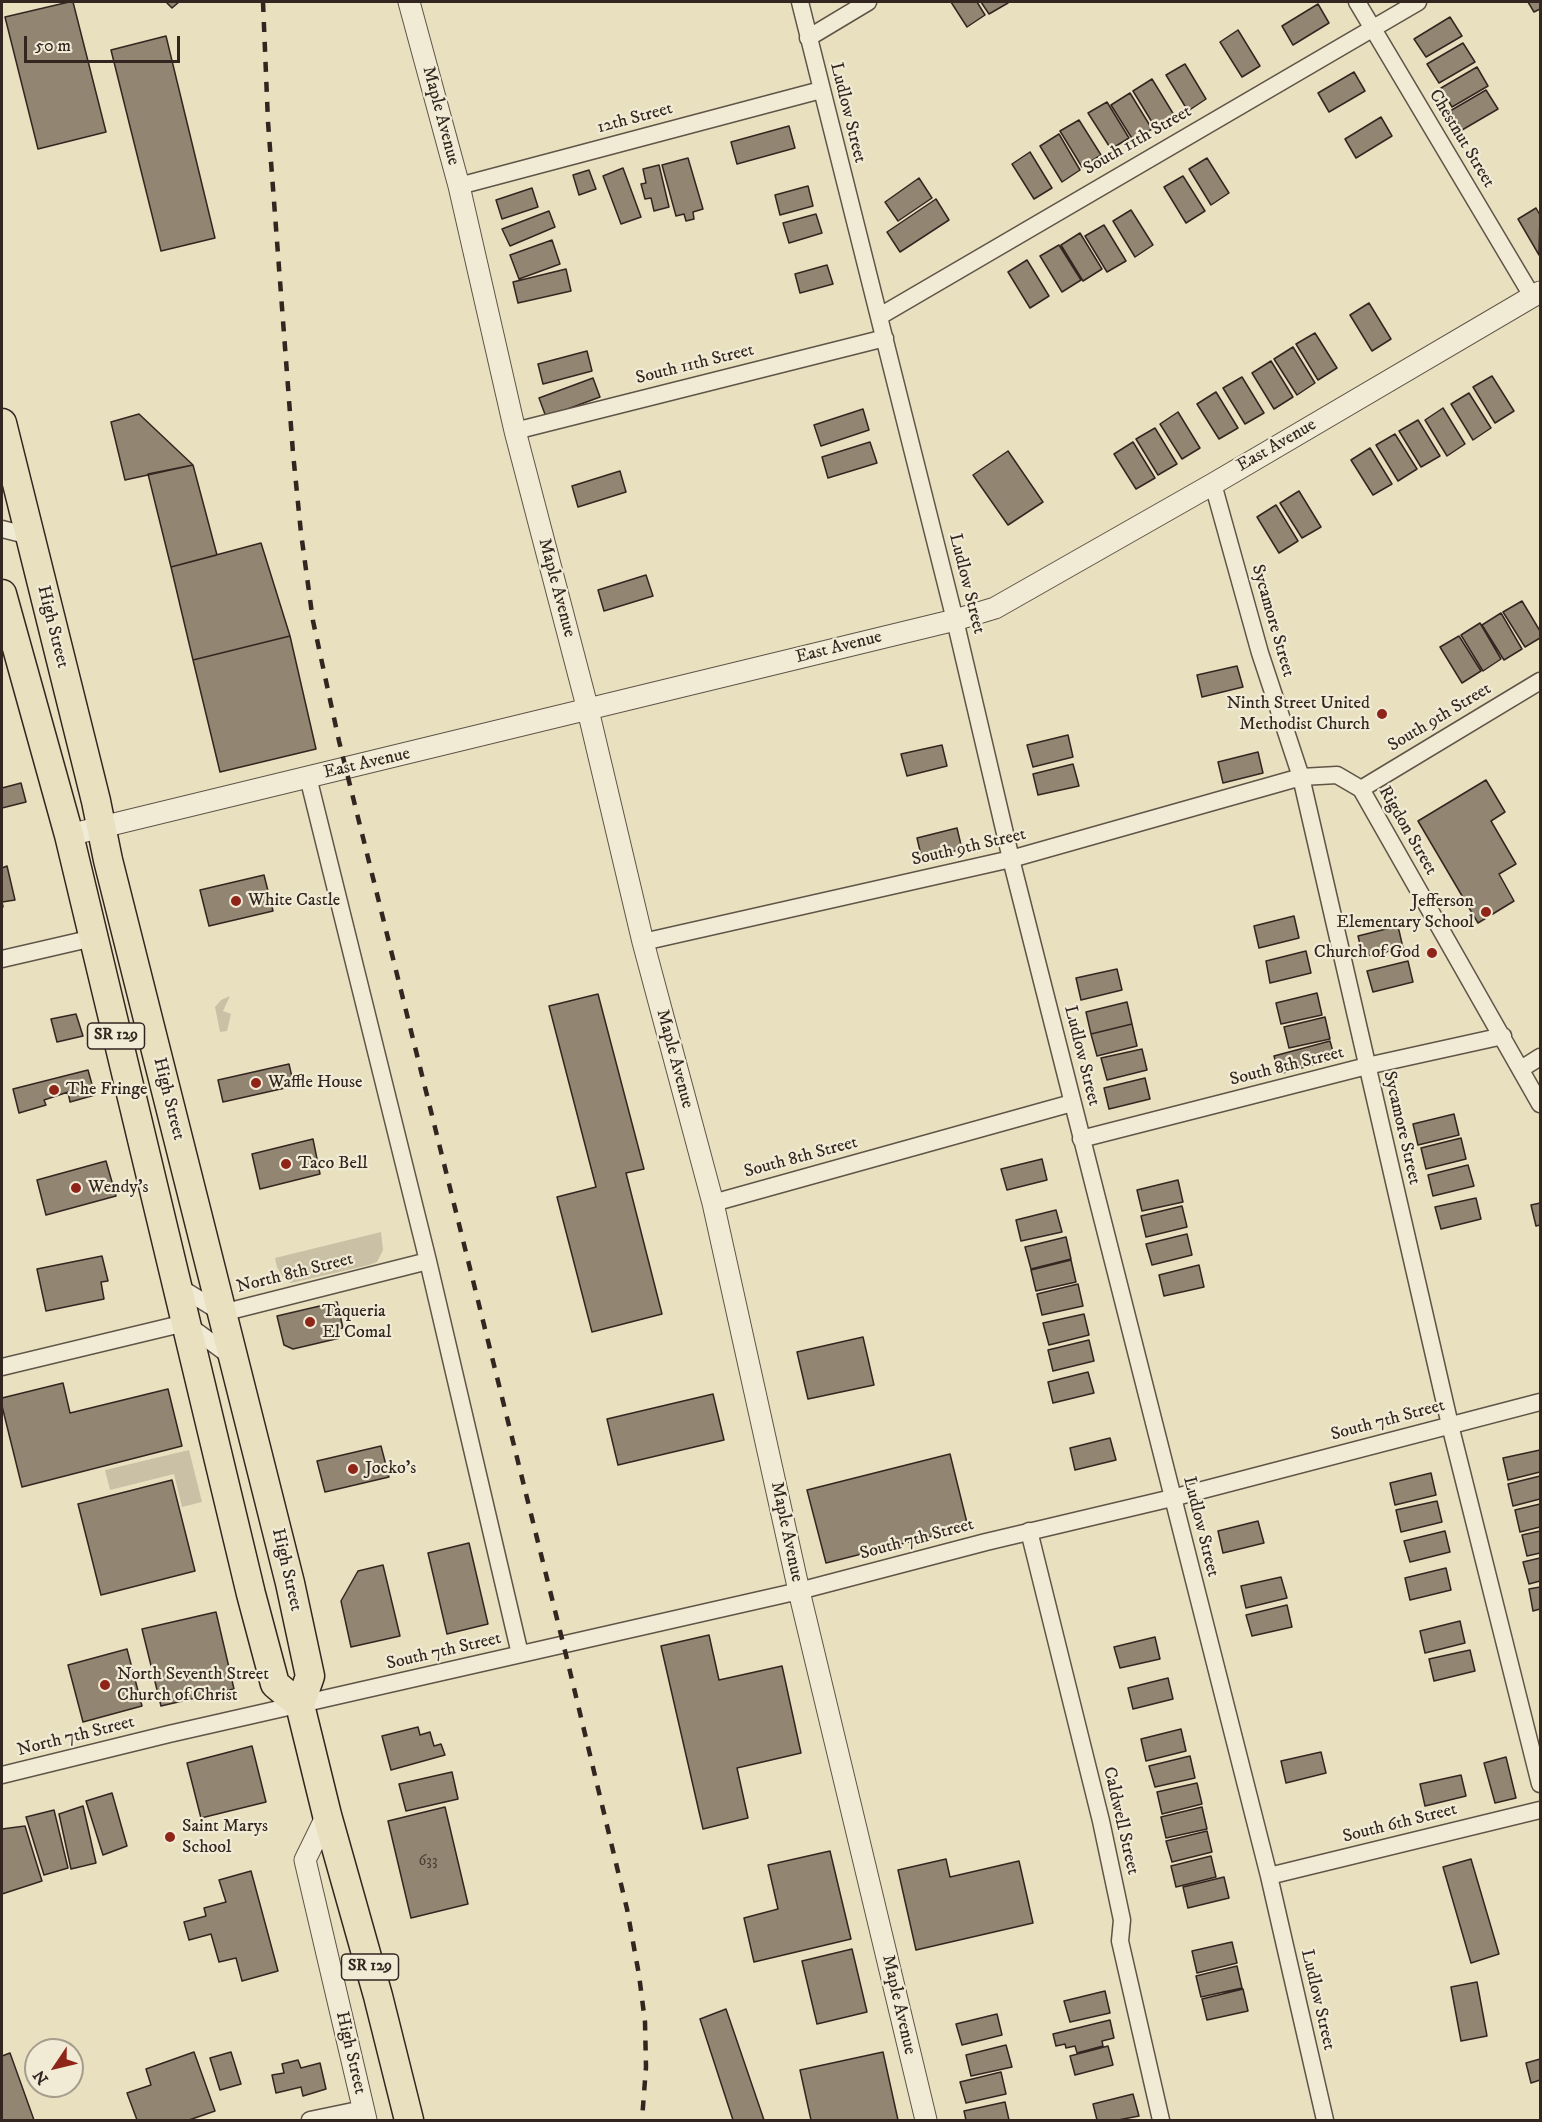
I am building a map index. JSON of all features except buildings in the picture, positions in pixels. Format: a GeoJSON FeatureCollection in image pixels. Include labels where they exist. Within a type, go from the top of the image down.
{"type":"FeatureCollection","features":[{"type":"Feature","properties":{"kind":"highway","name":"High Street"},"geometry":{"type":"LineString","coordinates":[[2,423],[102,827],[108,860],[290,1583],[310,1676],[300,1705],[275,1684],[185,1323],[69,836],[2,594]]}},
{"type":"Feature","properties":{"kind":"highway","name":"SR 129"},"geometry":{"type":"LineString","coordinates":[[300,1705],[409,2121]]}},
{"type":"Feature","properties":{"kind":"street","name":"Maple Avenue"},"geometry":{"type":"LineString","coordinates":[[409,2],[459,186],[515,431],[588,710],[643,942],[713,1203],[799,1591],[926,2121]]}},
{"type":"Feature","properties":{"kind":"street","name":"Ludlow Street"},"geometry":{"type":"LineString","coordinates":[[800,2],[880,316],[1081,1139],[1269,1876],[1325,2121]]}},
{"type":"Feature","properties":{"kind":"street"},"geometry":{"type":"LineString","coordinates":[[808,38],[868,2]]}},
{"type":"Feature","properties":{"kind":"street","name":"Chestnut Street"},"geometry":{"type":"LineString","coordinates":[[1357,2],[1536,294]]}},
{"type":"Feature","properties":{"kind":"street","name":"South 11th Street"},"geometry":{"type":"LineString","coordinates":[[880,316],[1418,2]]}},
{"type":"Feature","properties":{"kind":"street","name":"12th Street"},"geometry":{"type":"LineString","coordinates":[[459,186],[821,90]]}},
{"type":"Feature","properties":{"kind":"street","name":"East Avenue"},"geometry":{"type":"LineString","coordinates":[[69,836],[955,620],[995,608],[1213,484],[1536,294]]}},
{"type":"Feature","properties":{"kind":"street","name":"South 11th Street"},"geometry":{"type":"LineString","coordinates":[[515,431],[885,338]]}},
{"type":"Feature","properties":{"kind":"street","name":"Sycamore Street"},"geometry":{"type":"LineString","coordinates":[[1213,484],[1260,653],[1301,777],[1450,1425],[1540,1784]]}},
{"type":"Feature","properties":{"kind":"street"},"geometry":{"type":"LineString","coordinates":[[2,529],[30,536]]}},
{"type":"Feature","properties":{"kind":"street","name":"South 9th Street"},"geometry":{"type":"LineString","coordinates":[[1360,789],[1540,681]]}},
{"type":"Feature","properties":{"kind":"street","name":"Rigdon Street"},"geometry":{"type":"LineString","coordinates":[[1301,777],[1337,775],[1360,789],[1540,1104]]}},
{"type":"Feature","properties":{"kind":"street"},"geometry":{"type":"LineString","coordinates":[[308,777],[428,1261],[519,1654]]}},
{"type":"Feature","properties":{"kind":"street","name":"South 9th Street"},"geometry":{"type":"LineString","coordinates":[[643,942],[1011,859],[1301,777]]}},
{"type":"Feature","properties":{"kind":"street"},"geometry":{"type":"LineString","coordinates":[[2,959],[93,938]]}},
{"type":"Feature","properties":{"kind":"street","name":"South 8th Street"},"geometry":{"type":"LineString","coordinates":[[1081,1139],[1367,1066],[1503,1036]]}},
{"type":"Feature","properties":{"kind":"street"},"geometry":{"type":"LineString","coordinates":[[1521,1068],[1540,1058]]}},
{"type":"Feature","properties":{"kind":"street","name":"South 8th Street"},"geometry":{"type":"LineString","coordinates":[[713,1203],[1072,1103]]}},
{"type":"Feature","properties":{"kind":"street","name":"North 8th Street"},"geometry":{"type":"LineString","coordinates":[[176,1285],[222,1313],[428,1261]]}},
{"type":"Feature","properties":{"kind":"street"},"geometry":{"type":"LineString","coordinates":[[2,1367],[185,1323],[234,1359]]}},
{"type":"Feature","properties":{"kind":"street","name":"South 7th Street"},"geometry":{"type":"LineString","coordinates":[[300,1705],[799,1591],[1029,1531],[1172,1498],[1540,1402]]}},
{"type":"Feature","properties":{"kind":"street","name":"Caldwell Street"},"geometry":{"type":"LineString","coordinates":[[1029,1531],[1103,1832],[1122,1920],[1120,1941],[1161,2121]]}},
{"type":"Feature","properties":{"kind":"street","name":"North 7th Street"},"geometry":{"type":"LineString","coordinates":[[2,1775],[300,1705]]}},
{"type":"Feature","properties":{"kind":"street","name":"South 6th Street"},"geometry":{"type":"LineString","coordinates":[[1269,1876],[1540,1810]]}},
{"type":"Feature","properties":{"kind":"street","name":"High Street"},"geometry":{"type":"LineString","coordinates":[[327,1815],[305,1860],[364,2115]]}},
{"type":"Feature","properties":{"kind":"street"},"geometry":{"type":"LineString","coordinates":[[310,2121],[364,2115]]}},
{"type":"Feature","properties":{"kind":"shaded area"},"geometry":{"type":"Polygon","coordinates":[[[230,996],[223,1011],[231,1014],[227,1031],[220,1032],[215,1007],[221,1000],[230,996]]]}},
{"type":"Feature","properties":{"kind":"shaded area"},"geometry":{"type":"Polygon","coordinates":[[[381,1232],[383,1250],[377,1262],[369,1265],[291,1283],[283,1277],[277,1267],[275,1258],[381,1232]]]}},
{"type":"Feature","properties":{"kind":"shaded area"},"geometry":{"type":"Polygon","coordinates":[[[189,1450],[202,1502],[182,1507],[174,1474],[110,1490],[105,1470],[189,1450]]]}},
{"type":"Feature","properties":{"kind":"railway"},"geometry":{"type":"LineString","coordinates":[[263,2],[268,122],[293,453],[313,621],[339,741],[627,1909],[645,2022],[646,2067],[642,2120]]}},
{"type":"Feature","properties":{"kind":"place","name":"Ninth Street United Methodist Church"},"geometry":{"type":"Point","coordinates":[1382,714]}},
{"type":"Feature","properties":{"kind":"place","name":"White Castle"},"geometry":{"type":"Point","coordinates":[236,901]}},
{"type":"Feature","properties":{"kind":"place","name":"Jefferson Elementary School"},"geometry":{"type":"Point","coordinates":[1486,912]}},
{"type":"Feature","properties":{"kind":"place","name":"Church of God"},"geometry":{"type":"Point","coordinates":[1432,953]}},
{"type":"Feature","properties":{"kind":"place","name":"Waffle House"},"geometry":{"type":"Point","coordinates":[256,1083]}},
{"type":"Feature","properties":{"kind":"place","name":"The Fringe"},"geometry":{"type":"Point","coordinates":[54,1090]}},
{"type":"Feature","properties":{"kind":"place","name":"Taco Bell"},"geometry":{"type":"Point","coordinates":[286,1164]}},
{"type":"Feature","properties":{"kind":"place","name":"Wendy's"},"geometry":{"type":"Point","coordinates":[76,1188]}},
{"type":"Feature","properties":{"kind":"place","name":"Taqueria El Comal"},"geometry":{"type":"Point","coordinates":[310,1322]}},
{"type":"Feature","properties":{"kind":"place","name":"Jocko's"},"geometry":{"type":"Point","coordinates":[353,1469]}},
{"type":"Feature","properties":{"kind":"place","name":"North Seventh Street Church of Christ"},"geometry":{"type":"Point","coordinates":[105,1685]}},
{"type":"Feature","properties":{"kind":"place","name":"Saint Marys School"},"geometry":{"type":"Point","coordinates":[170,1837]}}]}
